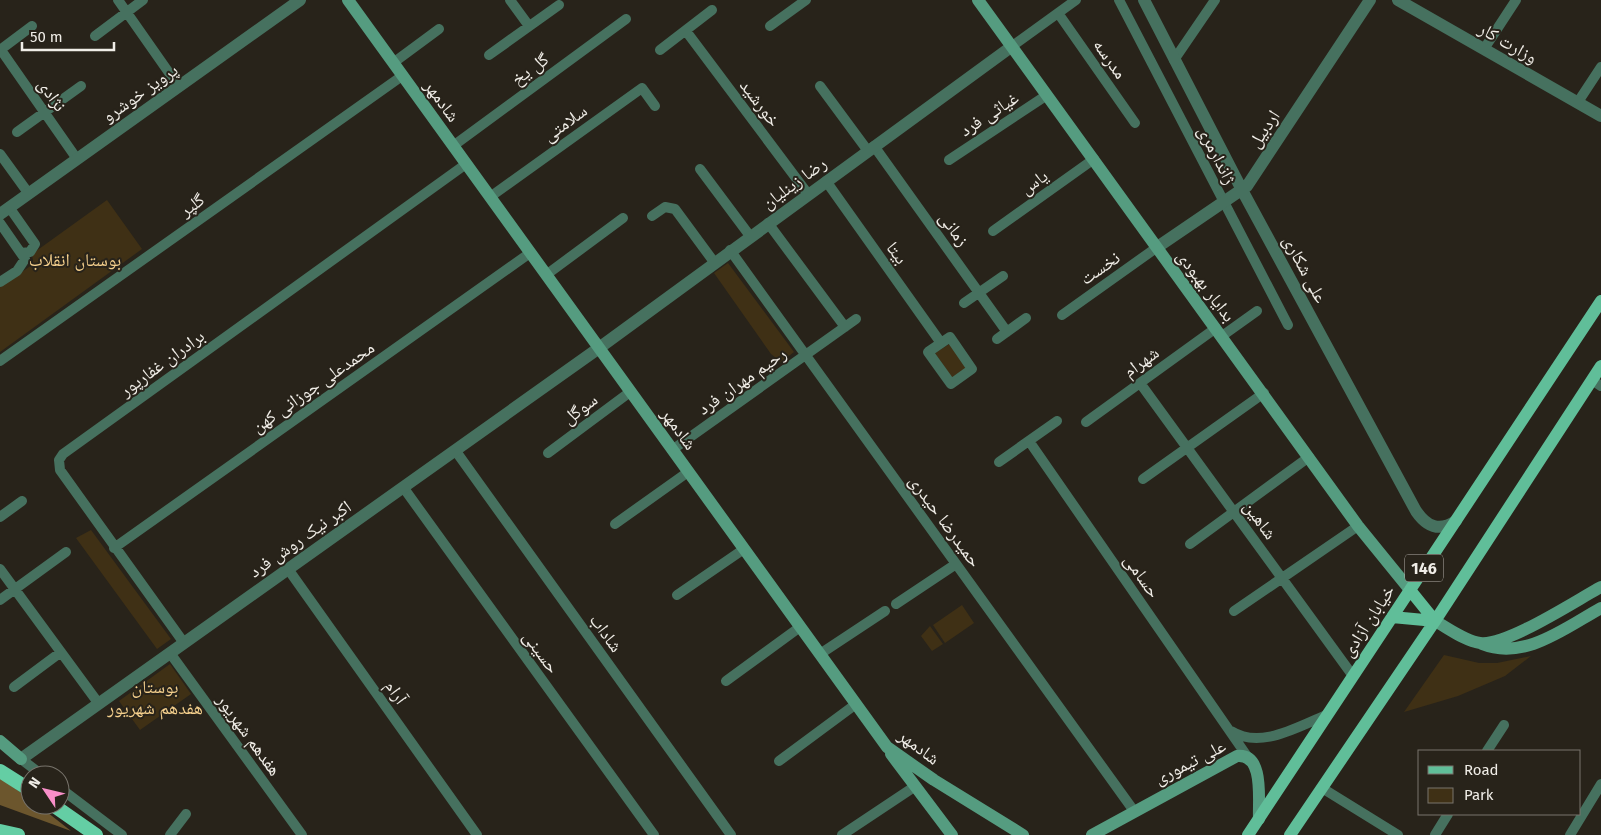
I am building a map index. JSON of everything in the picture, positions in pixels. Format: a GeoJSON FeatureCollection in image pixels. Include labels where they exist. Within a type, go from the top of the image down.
{"type":"FeatureCollection","features":[{"type":"Feature","properties":{"kind":"highway"},"geometry":{"type":"LineString","coordinates":[[0,771],[20,784]]}},
{"type":"Feature","properties":{"kind":"highway"},"geometry":{"type":"LineString","coordinates":[[67,815],[96,835]]}},
{"type":"Feature","properties":{"kind":"highway"},"geometry":{"type":"LineString","coordinates":[[0,830],[18,835]]}},
{"type":"Feature","properties":{"kind":"main road","name":"شادمهر"},"geometry":{"type":"LineString","coordinates":[[348,0],[887,748],[934,780],[1023,835]]}},
{"type":"Feature","properties":{"kind":"main road","name":"بدایار بهبودی"},"geometry":{"type":"LineString","coordinates":[[978,0],[1094,159],[1156,248],[1264,393],[1358,526],[1410,590]]}},
{"type":"Feature","properties":{"kind":"main road","name":"خیابان آزادی"},"geometry":{"type":"LineString","coordinates":[[1248,835],[1601,301]]}},
{"type":"Feature","properties":{"kind":"main road","name":"146"},"geometry":{"type":"LineString","coordinates":[[1290,835],[1597,383],[1601,366]]}},
{"type":"Feature","properties":{"kind":"main road"},"geometry":{"type":"LineString","coordinates":[[1480,643],[1513,635],[1601,587]]}},
{"type":"Feature","properties":{"kind":"main road"},"geometry":{"type":"LineString","coordinates":[[1410,590],[1435,621]]}},
{"type":"Feature","properties":{"kind":"main road"},"geometry":{"type":"LineString","coordinates":[[1392,617],[1435,621],[1480,643],[1500,650],[1529,646],[1601,608]]}},
{"type":"Feature","properties":{"kind":"main road"},"geometry":{"type":"LineString","coordinates":[[0,741],[21,759]]}},
{"type":"Feature","properties":{"kind":"main road"},"geometry":{"type":"LineString","coordinates":[[887,748],[914,787],[952,835]]}},
{"type":"Feature","properties":{"kind":"main road"},"geometry":{"type":"LineString","coordinates":[[0,749],[21,759]]}},
{"type":"Feature","properties":{"kind":"main road","name":"علی تیموری"},"geometry":{"type":"LineString","coordinates":[[1092,835],[1237,756],[1247,756],[1256,766],[1258,819]]}},
{"type":"Feature","properties":{"kind":"street"},"geometry":{"type":"LineString","coordinates":[[118,0],[179,87]]}},
{"type":"Feature","properties":{"kind":"street"},"geometry":{"type":"LineString","coordinates":[[94,36],[143,0]]}},
{"type":"Feature","properties":{"kind":"street","name":"پرویز خوشرو"},"geometry":{"type":"LineString","coordinates":[[5,211],[300,0]]}},
{"type":"Feature","properties":{"kind":"street"},"geometry":{"type":"LineString","coordinates":[[510,0],[529,26]]}},
{"type":"Feature","properties":{"kind":"street"},"geometry":{"type":"LineString","coordinates":[[770,26],[806,0]]}},
{"type":"Feature","properties":{"kind":"street"},"geometry":{"type":"LineString","coordinates":[[1011,47],[1076,0]]}},
{"type":"Feature","properties":{"kind":"street","name":"ژاندارمری"},"geometry":{"type":"LineString","coordinates":[[1119,0],[1288,325]]}},
{"type":"Feature","properties":{"kind":"street","name":"علی شکاری"},"geometry":{"type":"LineString","coordinates":[[1144,0],[1242,190],[1416,511],[1432,527],[1445,527],[1456,521]]}},
{"type":"Feature","properties":{"kind":"street"},"geometry":{"type":"LineString","coordinates":[[1174,60],[1215,0]]}},
{"type":"Feature","properties":{"kind":"street","name":"اردبیل"},"geometry":{"type":"LineString","coordinates":[[1156,248],[1242,190],[1252,180],[1370,0]]}},
{"type":"Feature","properties":{"kind":"street","name":"وزارت کار"},"geometry":{"type":"LineString","coordinates":[[1398,0],[1601,116]]}},
{"type":"Feature","properties":{"kind":"street"},"geometry":{"type":"LineString","coordinates":[[1484,49],[1516,0]]}},
{"type":"Feature","properties":{"kind":"street"},"geometry":{"type":"LineString","coordinates":[[489,55],[559,5]]}},
{"type":"Feature","properties":{"kind":"street"},"geometry":{"type":"LineString","coordinates":[[660,50],[712,10]]}},
{"type":"Feature","properties":{"kind":"street","name":"مدرسه"},"geometry":{"type":"LineString","coordinates":[[1058,13],[1135,123]]}},
{"type":"Feature","properties":{"kind":"street","name":"گل یخ"},"geometry":{"type":"LineString","coordinates":[[453,146],[626,19]]}},
{"type":"Feature","properties":{"kind":"street"},"geometry":{"type":"LineString","coordinates":[[0,50],[32,26]]}},
{"type":"Feature","properties":{"kind":"street"},"geometry":{"type":"LineString","coordinates":[[393,63],[439,29]]}},
{"type":"Feature","properties":{"kind":"street","name":"خورشید"},"geometry":{"type":"LineString","coordinates":[[686,31],[808,194]]}},
{"type":"Feature","properties":{"kind":"street","name":"رضا زینلیان"},"geometry":{"type":"LineString","coordinates":[[598,348],[1011,47]]}},
{"type":"Feature","properties":{"kind":"street","name":"نژادی"},"geometry":{"type":"LineString","coordinates":[[0,50],[77,159]]}},
{"type":"Feature","properties":{"kind":"street"},"geometry":{"type":"LineString","coordinates":[[1578,102],[1601,67]]}},
{"type":"Feature","properties":{"kind":"street","name":"گلپر"},"geometry":{"type":"LineString","coordinates":[[0,361],[402,76]]}},
{"type":"Feature","properties":{"kind":"street"},"geometry":{"type":"LineString","coordinates":[[17,132],[81,86]]}},
{"type":"Feature","properties":{"kind":"street"},"geometry":{"type":"LineString","coordinates":[[820,86],[871,148]]}},
{"type":"Feature","properties":{"kind":"street","name":"سلامتی"},"geometry":{"type":"LineString","coordinates":[[490,197],[642,88],[655,106]]}},
{"type":"Feature","properties":{"kind":"street","name":"غیاثی فرد"},"geometry":{"type":"LineString","coordinates":[[949,160],[1047,95]]}},
{"type":"Feature","properties":{"kind":"street","name":"زمانی"},"geometry":{"type":"LineString","coordinates":[[871,148],[1007,332]]}},
{"type":"Feature","properties":{"kind":"street"},"geometry":{"type":"LineString","coordinates":[[0,154],[29,194]]}},
{"type":"Feature","properties":{"kind":"street","name":"یاس"},"geometry":{"type":"LineString","coordinates":[[993,231],[1094,159]]}},
{"type":"Feature","properties":{"kind":"street","name":"برادران غفارپور"},"geometry":{"type":"LineString","coordinates":[[184,643],[114,548],[60,470],[59,460],[63,454],[466,164]]}},
{"type":"Feature","properties":{"kind":"street"},"geometry":{"type":"LineString","coordinates":[[700,169],[750,236]]}},
{"type":"Feature","properties":{"kind":"street","name":"بیتا"},"geometry":{"type":"LineString","coordinates":[[826,182],[941,343]]}},
{"type":"Feature","properties":{"kind":"street"},"geometry":{"type":"LineString","coordinates":[[652,216],[665,207],[675,209],[714,262]]}},
{"type":"Feature","properties":{"kind":"street"},"geometry":{"type":"LineString","coordinates":[[0,282],[19,269],[23,256],[30,252],[35,244],[5,211]]}},
{"type":"Feature","properties":{"kind":"street"},"geometry":{"type":"LineString","coordinates":[[546,274],[623,218]]}},
{"type":"Feature","properties":{"kind":"street"},"geometry":{"type":"LineString","coordinates":[[0,223],[23,256]]}},
{"type":"Feature","properties":{"kind":"street"},"geometry":{"type":"LineString","coordinates":[[768,223],[845,328]]}},
{"type":"Feature","properties":{"kind":"street","name":"نخست"},"geometry":{"type":"LineString","coordinates":[[1062,315],[1156,248]]}},
{"type":"Feature","properties":{"kind":"street","name":"حمیدرضا حیدری"},"geometry":{"type":"LineString","coordinates":[[730,250],[1134,811]]}},
{"type":"Feature","properties":{"kind":"street","name":"محمدعلی جوزانی کهن"},"geometry":{"type":"LineString","coordinates":[[114,548],[530,253]]}},
{"type":"Feature","properties":{"kind":"street"},"geometry":{"type":"LineString","coordinates":[[964,303],[1003,276]]}},
{"type":"Feature","properties":{"kind":"street","name":"شهرام"},"geometry":{"type":"LineString","coordinates":[[1086,422],[1140,382],[1219,332],[1257,311]]}},
{"type":"Feature","properties":{"kind":"street"},"geometry":{"type":"LineString","coordinates":[[996,340],[1026,318]]}},
{"type":"Feature","properties":{"kind":"street","name":"رحیم مهران فرد"},"geometry":{"type":"LineString","coordinates":[[672,450],[856,320]]}},
{"type":"Feature","properties":{"kind":"street"},"geometry":{"type":"LineString","coordinates":[[950,337],[972,369],[951,384],[928,352],[941,343],[950,337]]}},
{"type":"Feature","properties":{"kind":"street","name":"اکبر نیک روش فرد"},"geometry":{"type":"LineString","coordinates":[[21,759],[598,348]]}},
{"type":"Feature","properties":{"kind":"street","name":"شاهین"},"geometry":{"type":"LineString","coordinates":[[1140,382],[1353,676]]}},
{"type":"Feature","properties":{"kind":"street","name":"سوگل"},"geometry":{"type":"LineString","coordinates":[[548,453],[630,392]]}},
{"type":"Feature","properties":{"kind":"street"},"geometry":{"type":"LineString","coordinates":[[1143,479],[1264,393]]}},
{"type":"Feature","properties":{"kind":"street"},"geometry":{"type":"LineString","coordinates":[[999,462],[1057,421]]}},
{"type":"Feature","properties":{"kind":"street","name":"حسامی"},"geometry":{"type":"LineString","coordinates":[[1029,441],[1247,756]]}},
{"type":"Feature","properties":{"kind":"street","name":"شاداب"},"geometry":{"type":"LineString","coordinates":[[455,450],[731,835]]}},
{"type":"Feature","properties":{"kind":"street"},"geometry":{"type":"LineString","coordinates":[[1190,544],[1309,456]]}},
{"type":"Feature","properties":{"kind":"street"},"geometry":{"type":"LineString","coordinates":[[615,524],[688,472]]}},
{"type":"Feature","properties":{"kind":"street","name":"حسینی"},"geometry":{"type":"LineString","coordinates":[[403,487],[654,835]]}},
{"type":"Feature","properties":{"kind":"street"},"geometry":{"type":"LineString","coordinates":[[0,517],[22,501]]}},
{"type":"Feature","properties":{"kind":"street"},"geometry":{"type":"LineString","coordinates":[[1234,611],[1358,526]]}},
{"type":"Feature","properties":{"kind":"street"},"geometry":{"type":"LineString","coordinates":[[677,595],[744,550]]}},
{"type":"Feature","properties":{"kind":"street"},"geometry":{"type":"LineString","coordinates":[[0,600],[66,552]]}},
{"type":"Feature","properties":{"kind":"street"},"geometry":{"type":"LineString","coordinates":[[896,604],[956,564]]}},
{"type":"Feature","properties":{"kind":"street"},"geometry":{"type":"LineString","coordinates":[[0,569],[99,704]]}},
{"type":"Feature","properties":{"kind":"street","name":"آرام"},"geometry":{"type":"LineString","coordinates":[[288,569],[477,835]]}},
{"type":"Feature","properties":{"kind":"street"},"geometry":{"type":"LineString","coordinates":[[820,654],[885,611]]}},
{"type":"Feature","properties":{"kind":"street"},"geometry":{"type":"LineString","coordinates":[[726,681],[800,627]]}},
{"type":"Feature","properties":{"kind":"street"},"geometry":{"type":"LineString","coordinates":[[14,687],[61,652]]}},
{"type":"Feature","properties":{"kind":"street","name":"هفدهم شهریور"},"geometry":{"type":"LineString","coordinates":[[170,653],[302,835]]}},
{"type":"Feature","properties":{"kind":"street"},"geometry":{"type":"LineString","coordinates":[[778,760],[856,704]]}},
{"type":"Feature","properties":{"kind":"street"},"geometry":{"type":"LineString","coordinates":[[1229,730],[1240,735],[1263,738],[1279,734],[1327,715]]}},
{"type":"Feature","properties":{"kind":"street"},"geometry":{"type":"LineString","coordinates":[[1488,750],[1504,725]]}},
{"type":"Feature","properties":{"kind":"street"},"geometry":{"type":"LineString","coordinates":[[21,759],[29,765]]}},
{"type":"Feature","properties":{"kind":"street"},"geometry":{"type":"LineString","coordinates":[[1570,835],[1598,796],[1601,784]]}},
{"type":"Feature","properties":{"kind":"street"},"geometry":{"type":"LineString","coordinates":[[842,835],[914,787]]}},
{"type":"Feature","properties":{"kind":"street"},"geometry":{"type":"LineString","coordinates":[[1322,788],[1398,835]]}},
{"type":"Feature","properties":{"kind":"street"},"geometry":{"type":"LineString","coordinates":[[70,796],[122,835]]}},
{"type":"Feature","properties":{"kind":"street"},"geometry":{"type":"LineString","coordinates":[[170,835],[186,814]]}},
{"type":"Feature","properties":{"kind":"street"},"geometry":{"type":"LineString","coordinates":[[1435,835],[1447,815]]}},
{"type":"Feature","properties":{"kind":"green space","name":"بوستان انقلاب"},"geometry":{"type":"Polygon","coordinates":[[[107,200],[142,249],[0,352],[0,287],[29,267],[33,261],[32,254],[107,200]]]}},
{"type":"Feature","properties":{"kind":"green space"},"geometry":{"type":"Polygon","coordinates":[[[728,263],[794,352],[781,362],[771,354],[714,273],[728,263]]]}},
{"type":"Feature","properties":{"kind":"green space"},"geometry":{"type":"Polygon","coordinates":[[[951,343],[967,367],[952,378],[935,353],[951,343]]]}},
{"type":"Feature","properties":{"kind":"green space"},"geometry":{"type":"Polygon","coordinates":[[[91,530],[171,639],[157,649],[76,538],[91,530]]]}},
{"type":"Feature","properties":{"kind":"green space"},"geometry":{"type":"Polygon","coordinates":[[[962,605],[974,623],[945,643],[933,625],[962,605]]]}},
{"type":"Feature","properties":{"kind":"green space"},"geometry":{"type":"Polygon","coordinates":[[[930,626],[943,644],[932,651],[921,636],[930,626]]]}},
{"type":"Feature","properties":{"kind":"green space"},"geometry":{"type":"Polygon","coordinates":[[[1444,655],[1479,663],[1497,663],[1531,656],[1505,676],[1458,696],[1404,712],[1444,655]]]}},
{"type":"Feature","properties":{"kind":"green space","name":"بوستان هفدهم شهریور"},"geometry":{"type":"Polygon","coordinates":[[[170,664],[191,694],[140,730],[119,701],[170,664]]]}},
{"type":"Feature","properties":{"kind":"shaded area"},"geometry":{"type":"Polygon","coordinates":[[[0,778],[20,792],[20,812],[0,805],[0,778]]]}},
{"type":"Feature","properties":{"kind":"shaded area"},"geometry":{"type":"Polygon","coordinates":[[[27,815],[51,815],[71,831],[27,815]]]}}]}
